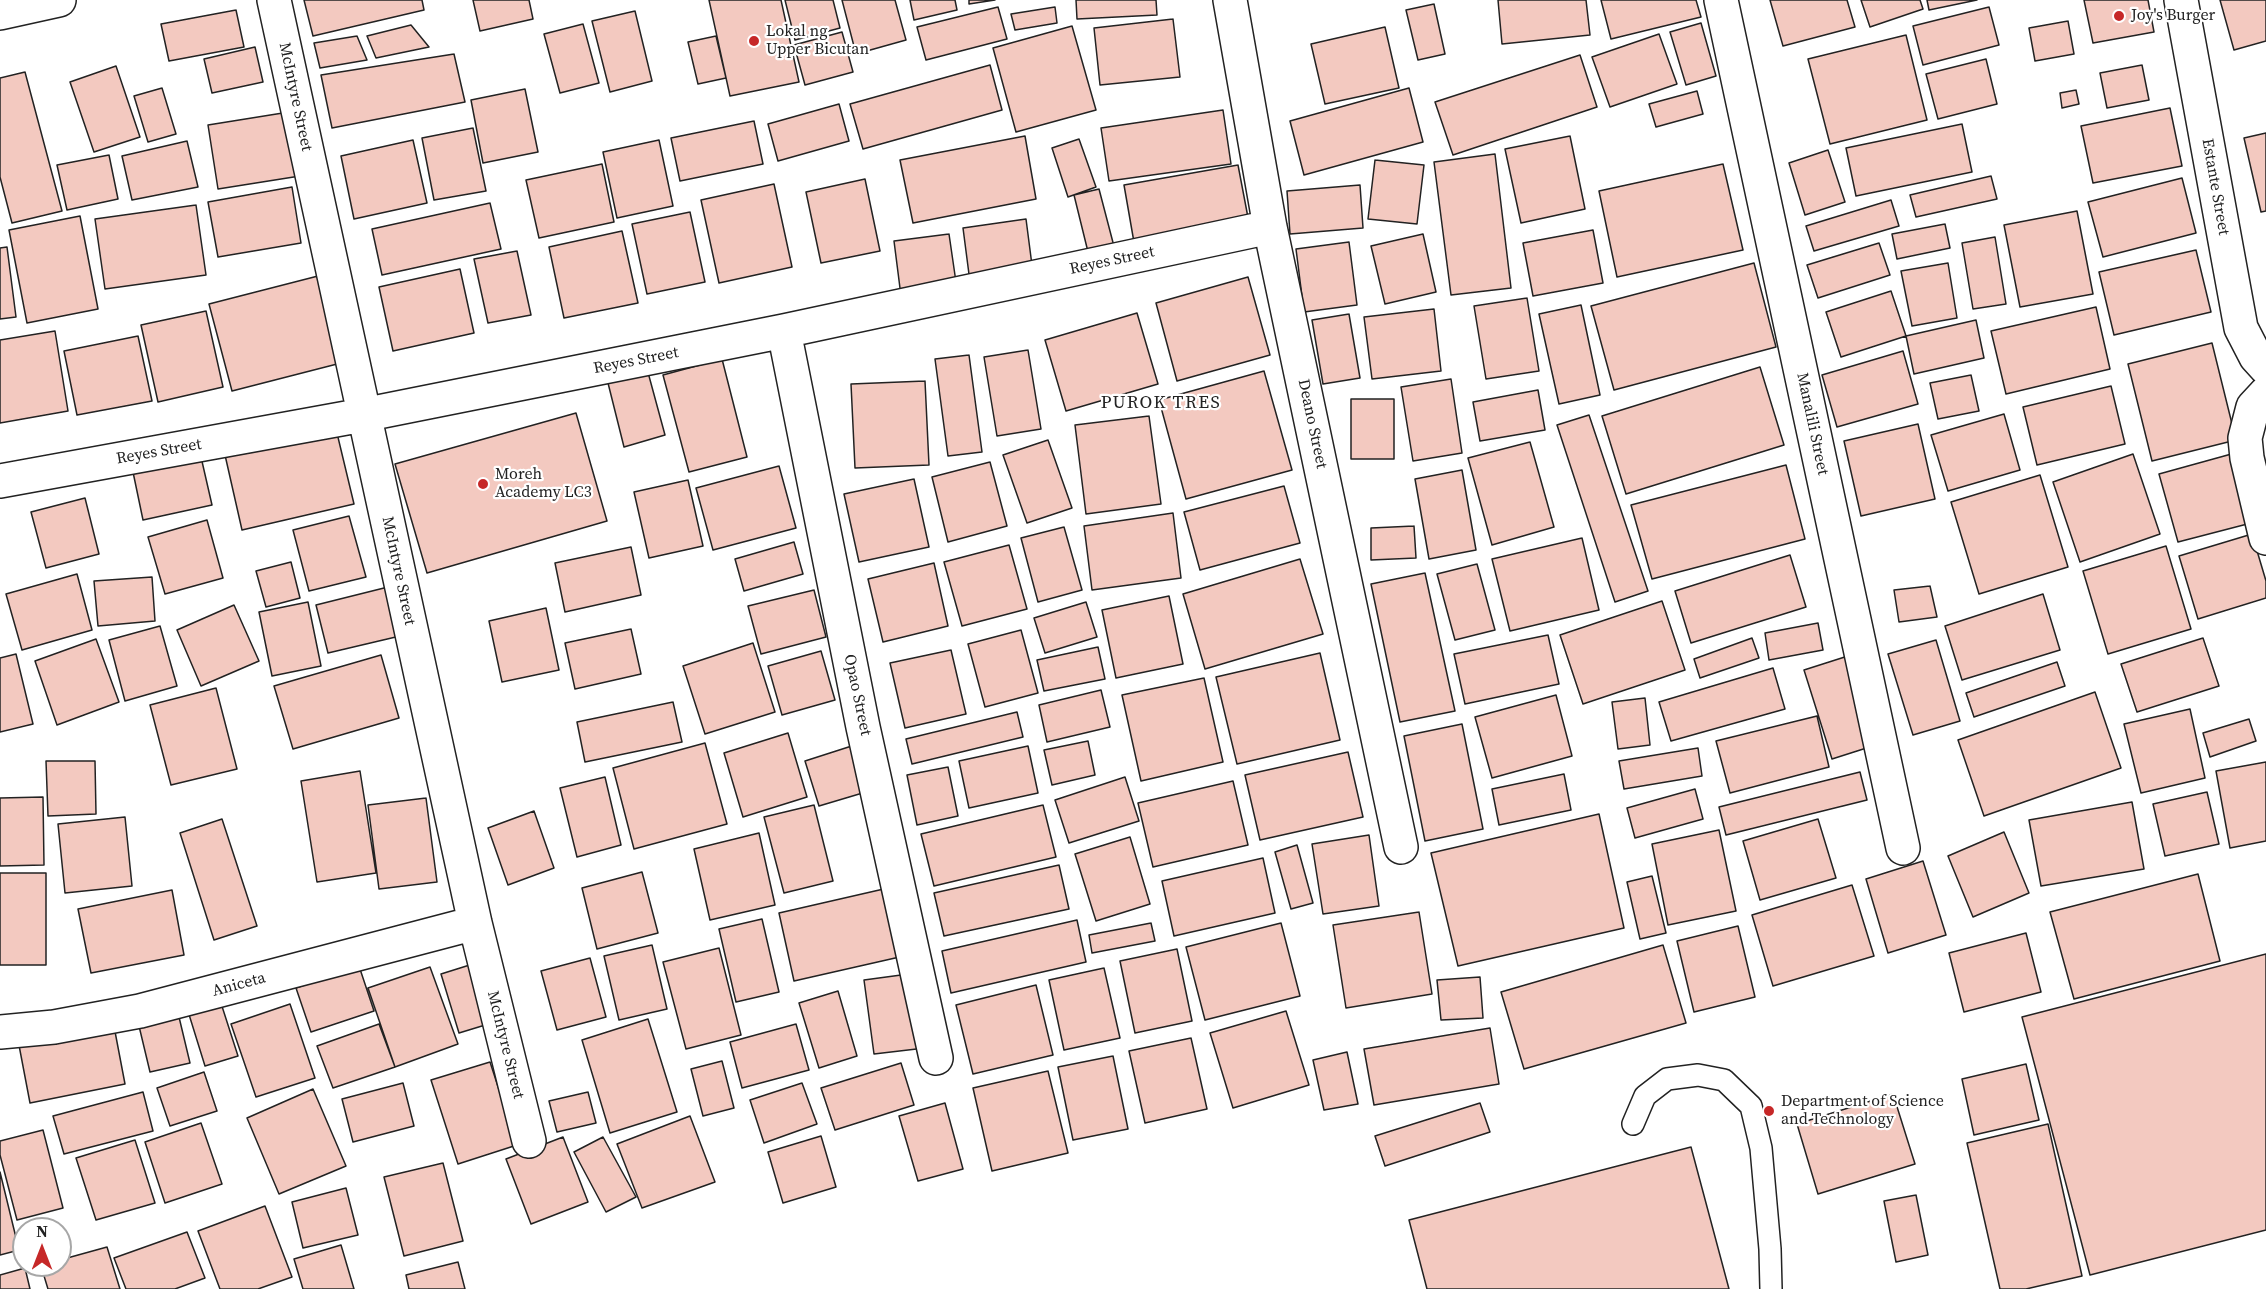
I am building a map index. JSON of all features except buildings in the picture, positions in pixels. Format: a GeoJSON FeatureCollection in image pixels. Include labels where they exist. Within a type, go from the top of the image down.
{"type":"FeatureCollection","features":[{"type":"Feature","properties":{"kind":"street"},"geometry":{"type":"LineString","coordinates":[[0,12],[59,0]]}},
{"type":"Feature","properties":{"kind":"street","name":"McIntyre Street"},"geometry":{"type":"LineString","coordinates":[[274,0],[475,923],[529,1141]]}},
{"type":"Feature","properties":{"kind":"street","name":"Deano Street"},"geometry":{"type":"LineString","coordinates":[[1230,0],[1270,227],[1401,847]]}},
{"type":"Feature","properties":{"kind":"street","name":"Manalili Street"},"geometry":{"type":"LineString","coordinates":[[1721,0],[1903,848]]}},
{"type":"Feature","properties":{"kind":"street","name":"Estante Street"},"geometry":{"type":"LineString","coordinates":[[2181,0],[2241,328],[2256,357],[2266,368]]}},
{"type":"Feature","properties":{"kind":"street","name":"Reyes Street"},"geometry":{"type":"LineString","coordinates":[[0,481],[363,415],[784,331],[1270,227]]}},
{"type":"Feature","properties":{"kind":"street","name":"Opao Street"},"geometry":{"type":"LineString","coordinates":[[784,331],[863,727],[936,1058]]}},
{"type":"Feature","properties":{"kind":"street"},"geometry":{"type":"LineString","coordinates":[[2266,393],[2253,407],[2245,438],[2247,459],[2266,538]]}},
{"type":"Feature","properties":{"kind":"street","name":"Aniceta"},"geometry":{"type":"LineString","coordinates":[[0,1032],[54,1027],[140,1011],[475,923]]}},
{"type":"Feature","properties":{"kind":"lane"},"geometry":{"type":"LineString","coordinates":[[1633,1124],[1646,1096],[1667,1079],[1698,1075],[1724,1080],[1751,1106],[1761,1148],[1770,1249],[1771,1289]]}},
{"type":"Feature","properties":{"kind":"place","name":"Joy's Burger"},"geometry":{"type":"Point","coordinates":[2119,16]}},
{"type":"Feature","properties":{"kind":"place","name":"Lokal ng Upper Bicutan"},"geometry":{"type":"Point","coordinates":[754,41]}},
{"type":"Feature","properties":{"kind":"place","name":"Moreh Academy LC3"},"geometry":{"type":"Point","coordinates":[483,484]}},
{"type":"Feature","properties":{"kind":"place","name":"Department of Science and Technology"},"geometry":{"type":"Point","coordinates":[1769,1111]}},
{"type":"Feature","properties":{"kind":"district","name":"PUROK TRES"},"geometry":{"type":"Point","coordinates":[1161,403]}}]}
